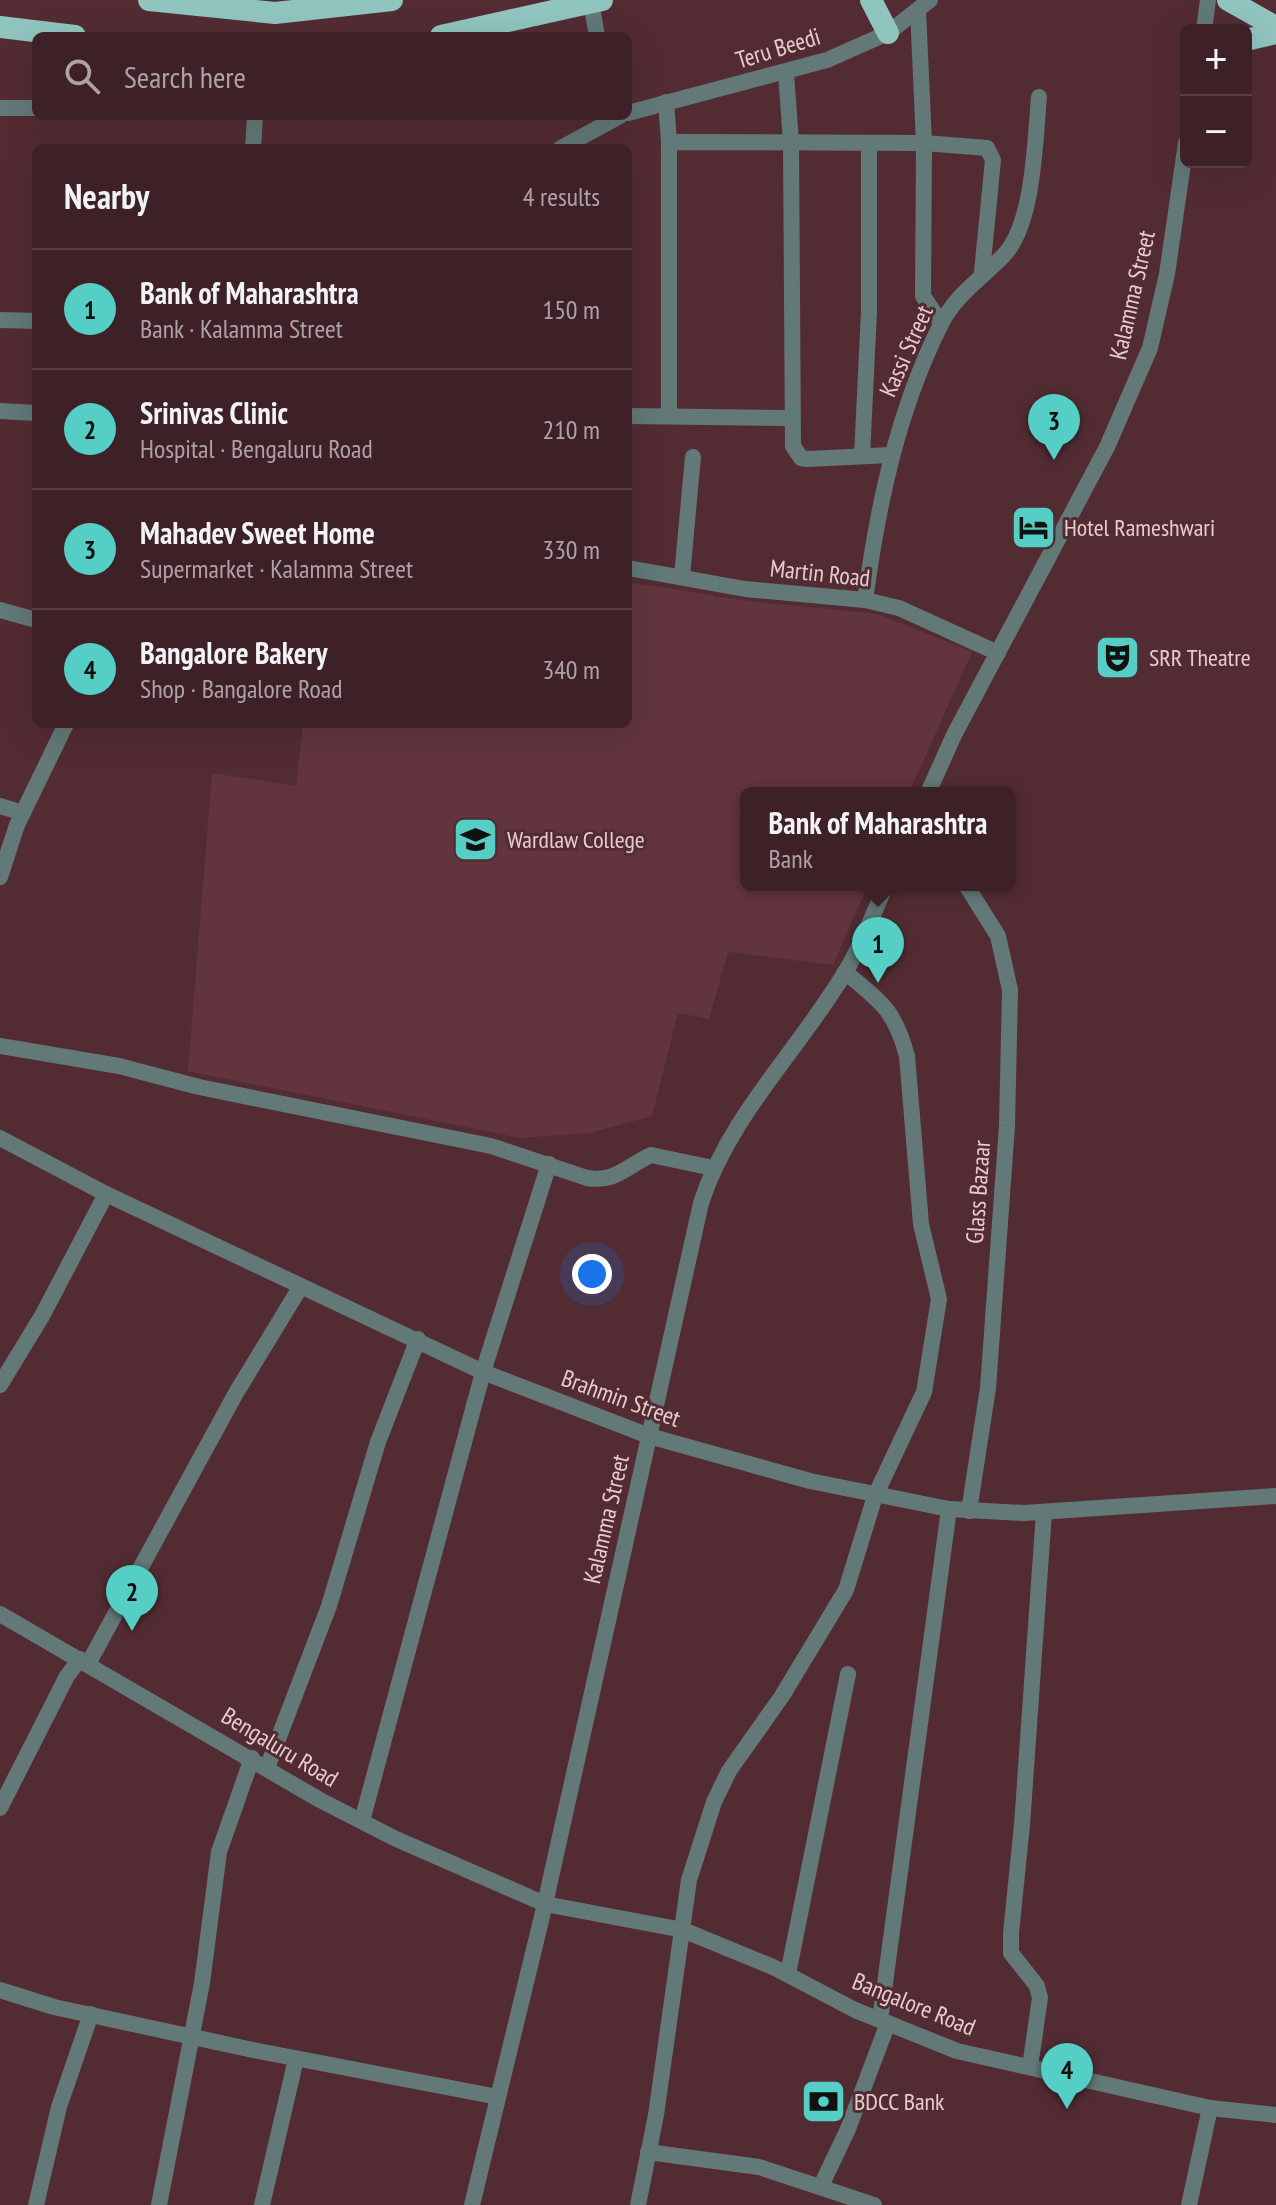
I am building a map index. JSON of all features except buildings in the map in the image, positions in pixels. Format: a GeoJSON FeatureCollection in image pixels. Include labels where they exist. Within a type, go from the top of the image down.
{"type":"FeatureCollection","features":[{"type":"Feature","properties":{"kind":"highway"},"geometry":{"type":"LineString","coordinates":[[149,0],[275,13],[392,0]]}},
{"type":"Feature","properties":{"kind":"highway"},"geometry":{"type":"LineString","coordinates":[[871,0],[888,33]]}},
{"type":"Feature","properties":{"kind":"highway"},"geometry":{"type":"LineString","coordinates":[[1228,0],[1276,30]]}},
{"type":"Feature","properties":{"kind":"highway"},"geometry":{"type":"LineString","coordinates":[[459,32],[596,1]]}},
{"type":"Feature","properties":{"kind":"highway"},"geometry":{"type":"LineString","coordinates":[[0,27],[42,32]]}},
{"type":"Feature","properties":{"kind":"highway"},"geometry":{"type":"LineString","coordinates":[[1252,38],[1276,30]]}},
{"type":"Feature","properties":{"kind":"street"},"geometry":{"type":"LineString","coordinates":[[1205,24],[1208,0]]}},
{"type":"Feature","properties":{"kind":"street"},"geometry":{"type":"LineString","coordinates":[[596,1],[597,32]]}},
{"type":"Feature","properties":{"kind":"street","name":"Teru Beedi"},"geometry":{"type":"LineString","coordinates":[[632,112],[827,60],[888,33],[924,5]]}},
{"type":"Feature","properties":{"kind":"street"},"geometry":{"type":"LineString","coordinates":[[924,5],[923,296],[941,323]]}},
{"type":"Feature","properties":{"kind":"street"},"geometry":{"type":"LineString","coordinates":[[786,73],[791,142],[793,446],[801,458],[890,455]]}},
{"type":"Feature","properties":{"kind":"street","name":"Kassi Street"},"geometry":{"type":"LineString","coordinates":[[865,600],[890,455],[922,365],[941,323],[957,299],[982,272],[1004,255],[1016,237],[1023,215],[1039,97]]}},
{"type":"Feature","properties":{"kind":"street"},"geometry":{"type":"LineString","coordinates":[[666,102],[669,142],[669,415]]}},
{"type":"Feature","properties":{"kind":"street"},"geometry":{"type":"LineString","coordinates":[[0,108],[32,108]]}},
{"type":"Feature","properties":{"kind":"street"},"geometry":{"type":"LineString","coordinates":[[253,144],[255,120]]}},
{"type":"Feature","properties":{"kind":"street","name":"Teru Beedi"},"geometry":{"type":"LineString","coordinates":[[568,144],[611,120]]}},
{"type":"Feature","properties":{"kind":"street"},"geometry":{"type":"LineString","coordinates":[[669,142],[979,146],[992,153],[982,272]]}},
{"type":"Feature","properties":{"kind":"street"},"geometry":{"type":"LineString","coordinates":[[862,456],[869,311],[869,143]]}},
{"type":"Feature","properties":{"kind":"street","name":"Kalamma Street"},"geometry":{"type":"LineString","coordinates":[[931,787],[954,735],[1107,447],[1150,348],[1167,274],[1182,168]]}},
{"type":"Feature","properties":{"kind":"street"},"geometry":{"type":"LineString","coordinates":[[0,320],[32,321]]}},
{"type":"Feature","properties":{"kind":"street"},"geometry":{"type":"LineString","coordinates":[[0,411],[32,413]]}},
{"type":"Feature","properties":{"kind":"street"},"geometry":{"type":"LineString","coordinates":[[632,416],[792,418]]}},
{"type":"Feature","properties":{"kind":"street"},"geometry":{"type":"LineString","coordinates":[[682,576],[693,457]]}},
{"type":"Feature","properties":{"kind":"street","name":"Martin Road"},"geometry":{"type":"LineString","coordinates":[[632,569],[745,589],[865,600],[899,608],[998,653]]}},
{"type":"Feature","properties":{"kind":"street"},"geometry":{"type":"LineString","coordinates":[[0,610],[32,619]]}},
{"type":"Feature","properties":{"kind":"street"},"geometry":{"type":"LineString","coordinates":[[0,877],[23,813],[64,728]]}},
{"type":"Feature","properties":{"kind":"street"},"geometry":{"type":"LineString","coordinates":[[0,806],[23,813]]}},
{"type":"Feature","properties":{"kind":"street","name":"Kalamma Street"},"geometry":{"type":"LineString","coordinates":[[472,2205],[545,1904],[701,1203],[713,1168],[732,1131],[845,972],[883,891]]}},
{"type":"Feature","properties":{"kind":"street","name":"Glass Bazaar"},"geometry":{"type":"LineString","coordinates":[[969,1511],[988,1388],[1007,1126],[1010,990],[998,936],[970,891]]}},
{"type":"Feature","properties":{"kind":"street"},"geometry":{"type":"LineString","coordinates":[[638,2205],[689,1880],[714,1802],[729,1771],[782,1696],[846,1590],[875,1496],[924,1392],[939,1299],[921,1224],[907,1056],[900,1029],[888,1008],[845,972]]}},
{"type":"Feature","properties":{"kind":"street"},"geometry":{"type":"LineString","coordinates":[[0,1046],[134,1069],[199,1087],[491,1146],[602,1181],[617,1177],[651,1155],[713,1168]]}},
{"type":"Feature","properties":{"kind":"street","name":"Brahmin Street"},"geometry":{"type":"LineString","coordinates":[[0,1138],[106,1194],[483,1372],[649,1436],[875,1496],[969,1511],[1044,1512],[1276,1496]]}},
{"type":"Feature","properties":{"kind":"street"},"geometry":{"type":"LineString","coordinates":[[362,1821],[483,1372],[549,1164]]}},
{"type":"Feature","properties":{"kind":"street"},"geometry":{"type":"LineString","coordinates":[[0,1385],[42,1316],[106,1194]]}},
{"type":"Feature","properties":{"kind":"street"},"geometry":{"type":"LineString","coordinates":[[0,1808],[60,1689],[84,1662],[236,1393],[301,1286]]}},
{"type":"Feature","properties":{"kind":"street"},"geometry":{"type":"LineString","coordinates":[[267,1768],[329,1606],[378,1442],[418,1339]]}},
{"type":"Feature","properties":{"kind":"street"},"geometry":{"type":"LineString","coordinates":[[821,2186],[848,2129],[884,2022],[949,1509]]}},
{"type":"Feature","properties":{"kind":"street"},"geometry":{"type":"LineString","coordinates":[[1030,2067],[1040,1998],[1037,1986],[1011,1953],[1011,1933],[1022,1825],[1044,1512]]}},
{"type":"Feature","properties":{"kind":"street","name":"Bengaluru Road"},"geometry":{"type":"LineString","coordinates":[[0,1614],[362,1821],[545,1904]]}},
{"type":"Feature","properties":{"kind":"street"},"geometry":{"type":"LineString","coordinates":[[788,1974],[848,1674]]}},
{"type":"Feature","properties":{"kind":"street"},"geometry":{"type":"LineString","coordinates":[[159,2205],[189,2035],[202,1983],[219,1852],[252,1758]]}},
{"type":"Feature","properties":{"kind":"street","name":"Bangalore Road"},"geometry":{"type":"LineString","coordinates":[[545,1904],[683,1930],[788,1974],[884,2022],[957,2051],[1210,2108],[1276,2115]]}},
{"type":"Feature","properties":{"kind":"street"},"geometry":{"type":"LineString","coordinates":[[0,1990],[91,2014],[296,2059],[498,2097]]}},
{"type":"Feature","properties":{"kind":"street"},"geometry":{"type":"LineString","coordinates":[[36,2205],[59,2107],[91,2014]]}},
{"type":"Feature","properties":{"kind":"street"},"geometry":{"type":"LineString","coordinates":[[262,2205],[296,2059]]}},
{"type":"Feature","properties":{"kind":"street"},"geometry":{"type":"LineString","coordinates":[[1189,2205],[1210,2108]]}},
{"type":"Feature","properties":{"kind":"street"},"geometry":{"type":"LineString","coordinates":[[648,2152],[759,2167],[869,2204]]}},
{"type":"Feature","properties":{"kind":"shaded area","name":"Wardlaw College"},"geometry":{"type":"Polygon","coordinates":[[[632,583],[747,601],[878,614],[972,652],[912,787],[740,787],[740,891],[865,891],[833,965],[728,952],[709,1019],[678,1013],[652,1116],[589,1133],[520,1138],[188,1071],[212,773],[296,786],[303,728],[632,728],[632,583]]]}},
{"type":"Feature","properties":{"kind":"place","name":"Mahadev Sweet Home"},"geometry":{"type":"Point","coordinates":[1054,460]}},
{"type":"Feature","properties":{"kind":"place","name":"Hotel Rameshwari"},"geometry":{"type":"Point","coordinates":[1033,527]}},
{"type":"Feature","properties":{"kind":"place","name":"SRR Theatre"},"geometry":{"type":"Point","coordinates":[1118,657]}},
{"type":"Feature","properties":{"kind":"place","name":"Wardlaw College"},"geometry":{"type":"Point","coordinates":[476,839]}},
{"type":"Feature","properties":{"kind":"place","name":"Bank of Maharashtra"},"geometry":{"type":"Point","coordinates":[878,983]}},
{"type":"Feature","properties":{"kind":"place","name":"Srinivas Clinic"},"geometry":{"type":"Point","coordinates":[132,1631]}},
{"type":"Feature","properties":{"kind":"place","name":"BDCC Bank"},"geometry":{"type":"Point","coordinates":[823,2101]}},
{"type":"Feature","properties":{"kind":"place","name":"Bangalore Bakery"},"geometry":{"type":"Point","coordinates":[1067,2109]}}]}
